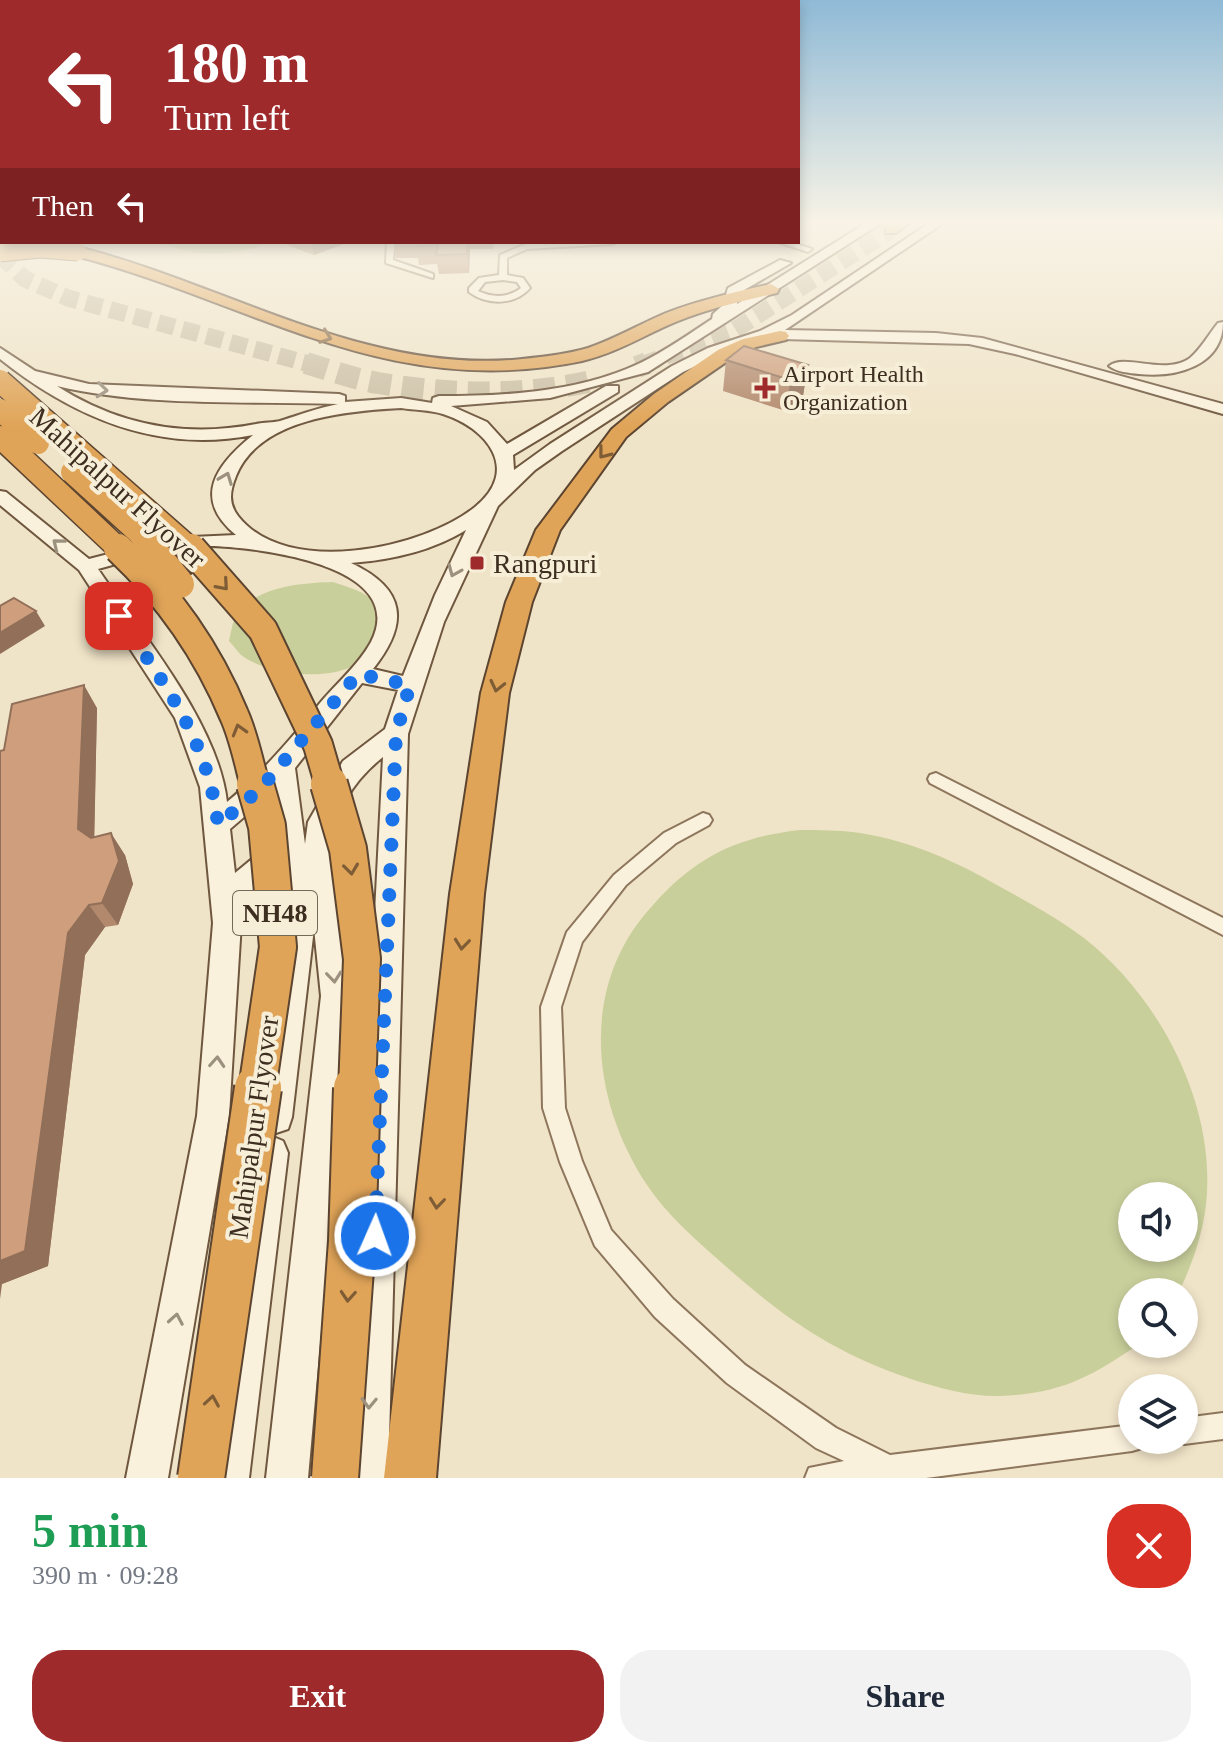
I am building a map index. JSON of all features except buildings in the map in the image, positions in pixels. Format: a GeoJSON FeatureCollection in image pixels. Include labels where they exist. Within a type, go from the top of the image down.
{"type":"FeatureCollection","features":[{"type":"Feature","properties":{"kind":"highway"},"geometry":{"type":"LineString","coordinates":[[192,289],[340,342],[402,360],[466,367],[534,364],[585,355],[607,348],[681,313],[733,306]]}},
{"type":"Feature","properties":{"kind":"highway"},"geometry":{"type":"LineString","coordinates":[[443,377],[520,377],[592,367],[652,349],[706,325],[733,306],[771,289]]}},
{"type":"Feature","properties":{"kind":"highway"},"geometry":{"type":"LineString","coordinates":[[410,1478],[467,894],[495,693],[519,602],[548,530],[619,433],[661,398],[706,367],[769,332]]}},
{"type":"Feature","properties":{"kind":"highway","name":"Mahipalpur Flyover"},"geometry":{"type":"LineString","coordinates":[[9,379],[94,466],[182,538],[263,630],[318,745],[348,849],[362,959],[352,1241],[335,1478]]}},
{"type":"Feature","properties":{"kind":"highway"},"geometry":{"type":"LineString","coordinates":[[0,410],[138,532],[179,583],[190,628]]}},
{"type":"Feature","properties":{"kind":"highway","name":"Mahipalpur Flyover"},"geometry":{"type":"LineString","coordinates":[[0,437],[150,578],[190,628],[235,716],[267,826],[278,947],[201,1478]]}},
{"type":"Feature","properties":{"kind":"main road"},"geometry":{"type":"LineString","coordinates":[[504,453],[655,362],[733,306],[733,291],[736,289]]}},
{"type":"Feature","properties":{"kind":"main road"},"geometry":{"type":"LineString","coordinates":[[769,332],[827,289]]}},
{"type":"Feature","properties":{"kind":"main road"},"geometry":{"type":"LineString","coordinates":[[310,554],[362,555],[414,545],[459,527],[535,462],[678,370],[726,345],[769,332],[838,289]]}},
{"type":"Feature","properties":{"kind":"main road"},"geometry":{"type":"LineString","coordinates":[[1160,370],[1195,362],[1223,326]]}},
{"type":"Feature","properties":{"kind":"main road"},"geometry":{"type":"LineString","coordinates":[[769,332],[964,329],[1028,342],[1119,367],[1182,375],[1194,385],[1189,393],[1168,393]]}},
{"type":"Feature","properties":{"kind":"main road"},"geometry":{"type":"LineString","coordinates":[[769,332],[970,341],[1030,354],[1223,409]]}},
{"type":"Feature","properties":{"kind":"main road"},"geometry":{"type":"LineString","coordinates":[[0,352],[9,379]]}},
{"type":"Feature","properties":{"kind":"main road"},"geometry":{"type":"LineString","coordinates":[[9,379],[138,393],[491,401],[572,391],[655,362]]}},
{"type":"Feature","properties":{"kind":"main road"},"geometry":{"type":"LineString","coordinates":[[9,379],[57,395],[135,430],[188,437],[229,435],[371,403],[408,403],[465,416],[486,429],[504,453],[506,472],[456,567],[418,654],[396,734],[367,1478]]}},
{"type":"Feature","properties":{"kind":"main road"},"geometry":{"type":"LineString","coordinates":[[267,544],[249,536],[226,514],[221,501],[224,476],[231,463],[255,440],[309,415]]}},
{"type":"Feature","properties":{"kind":"main road"},"geometry":{"type":"LineString","coordinates":[[2,501],[86,566],[186,716],[213,787],[227,923],[213,1116],[147,1478]]}},
{"type":"Feature","properties":{"kind":"main road"},"geometry":{"type":"LineString","coordinates":[[86,566],[167,543],[216,537],[310,554],[361,574],[384,599],[386,632],[374,656],[282,766],[218,825]]}},
{"type":"Feature","properties":{"kind":"main road"},"geometry":{"type":"LineString","coordinates":[[358,674],[410,685]]}},
{"type":"Feature","properties":{"kind":"main road"},"geometry":{"type":"LineString","coordinates":[[287,1478],[336,996],[318,847],[321,822],[352,768],[396,734]]}},
{"type":"Feature","properties":{"kind":"main road"},"geometry":{"type":"LineString","coordinates":[[228,1478],[299,944],[300,906],[282,766]]}},
{"type":"Feature","properties":{"kind":"main road"},"geometry":{"type":"LineString","coordinates":[[225,898],[293,840]]}},
{"type":"Feature","properties":{"kind":"street"},"geometry":{"type":"LineString","coordinates":[[473,289],[474,292],[497,299],[517,296],[525,289]]}},
{"type":"Feature","properties":{"kind":"street"},"geometry":{"type":"LineString","coordinates":[[936,779],[1223,927]]}},
{"type":"Feature","properties":{"kind":"street"},"geometry":{"type":"LineString","coordinates":[[703,820],[670,838],[620,880],[574,938],[551,1007],[554,1108],[571,1162],[603,1238],[664,1308],[736,1374],[826,1438],[889,1469]]}},
{"type":"Feature","properties":{"kind":"street"},"geometry":{"type":"LineString","coordinates":[[1198,1429],[1223,1426]]}},
{"type":"Feature","properties":{"kind":"street"},"geometry":{"type":"LineString","coordinates":[[819,1478],[1118,1440]]}},
{"type":"Feature","properties":{"kind":"green space"},"geometry":{"type":"Polygon","coordinates":[[[333,582],[370,598],[379,612],[380,621],[373,646],[361,661],[328,673],[289,673],[254,663],[241,655],[229,641],[236,616],[255,598],[294,585],[333,582]]]}},
{"type":"Feature","properties":{"kind":"green space"},"geometry":{"type":"Polygon","coordinates":[[[799,830],[860,833],[936,855],[989,880],[1065,925],[1112,963],[1137,991],[1178,1057],[1193,1093],[1207,1168],[1206,1205],[1198,1241],[1198,1182],[1118,1182],[1118,1262],[1192,1262],[1185,1278],[1118,1278],[1118,1358],[1074,1382],[1021,1395],[978,1395],[944,1389],[883,1369],[833,1345],[788,1317],[692,1236],[647,1185],[628,1152],[613,1116],[604,1079],[601,1042],[604,1006],[613,970],[629,936],[669,888],[718,852],[755,838],[799,830]]]}},
{"type":"Feature","properties":{"kind":"tunnel"},"geometry":{"type":"LineString","coordinates":[[48,289],[68,298],[308,364]]}},
{"type":"Feature","properties":{"kind":"tunnel"},"geometry":{"type":"LineString","coordinates":[[642,365],[733,331],[799,289]]}},
{"type":"Feature","properties":{"kind":"tunnel"},"geometry":{"type":"LineString","coordinates":[[642,365],[647,363]]}},
{"type":"Feature","properties":{"kind":"tunnel"},"geometry":{"type":"LineString","coordinates":[[308,364],[313,365]]}},
{"type":"Feature","properties":{"kind":"tunnel"},"geometry":{"type":"LineString","coordinates":[[308,364],[378,383],[459,392],[515,392],[595,380]]}},
{"type":"Feature","properties":{"kind":"tunnel"},"geometry":{"type":"LineString","coordinates":[[637,367],[642,365]]}},
{"type":"Feature","properties":{"kind":"place","name":"Airport Health Organization"},"geometry":{"type":"Point","coordinates":[765,388]}},
{"type":"Feature","properties":{"kind":"place","name":"Rangpuri"},"geometry":{"type":"Point","coordinates":[477,563]}},
{"type":"Feature","properties":{"kind":"route"},"geometry":{"type":"LineString","coordinates":[[119,616],[186,716],[213,787],[218,825],[282,766],[358,674],[410,685],[396,734],[375,1236]]}}]}
